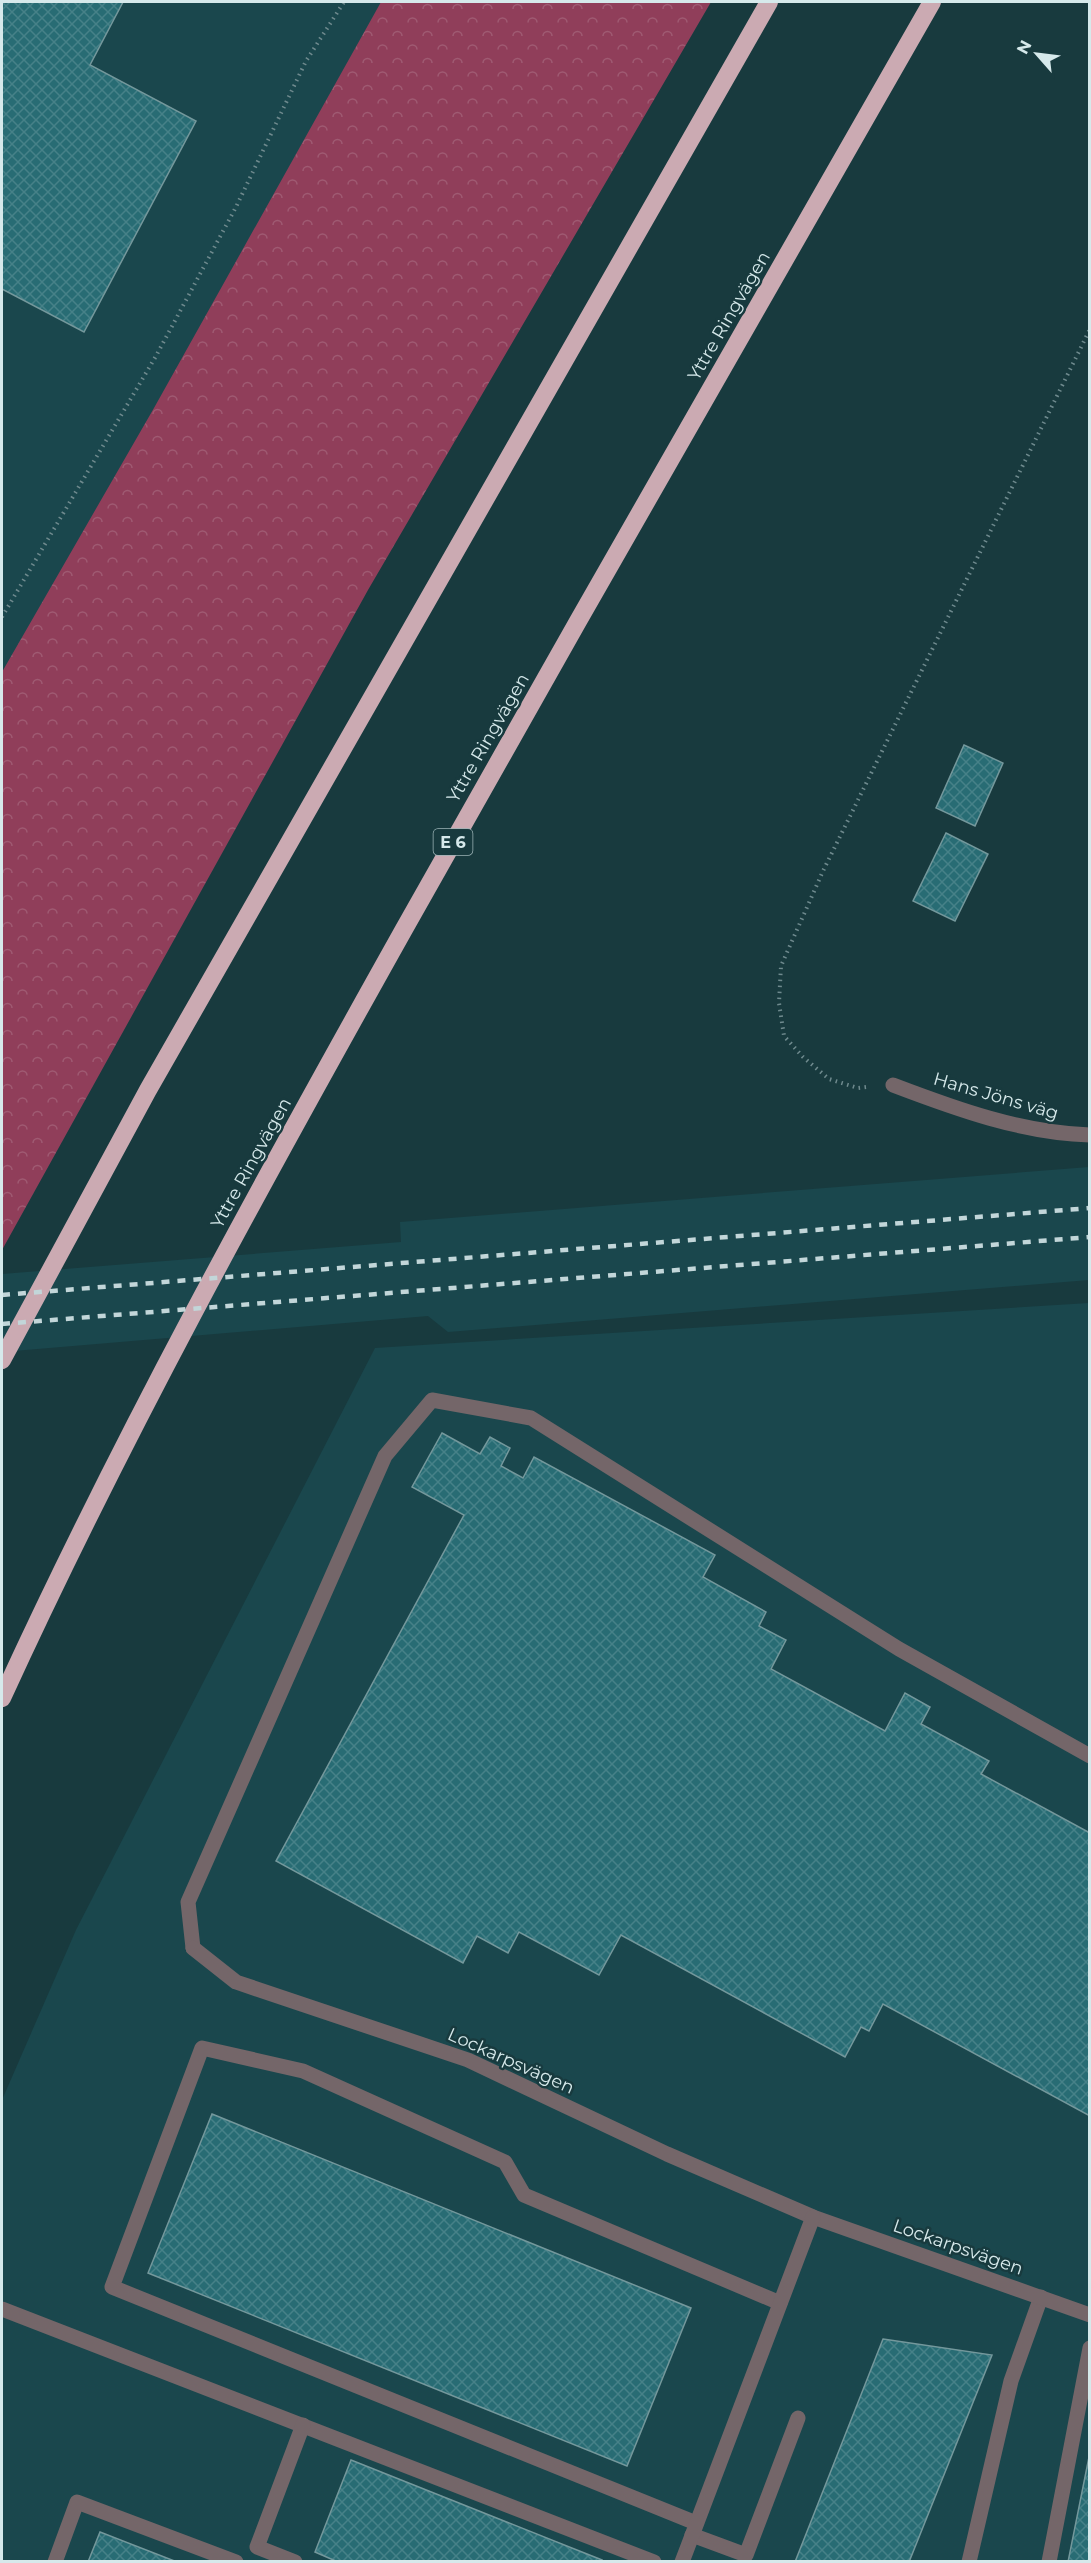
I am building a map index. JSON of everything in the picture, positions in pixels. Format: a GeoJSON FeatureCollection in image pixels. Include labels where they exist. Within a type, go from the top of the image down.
{"type":"FeatureCollection","features":[{"type":"Feature","properties":{"kind":"highway"},"geometry":{"type":"LineString","coordinates":[[2,1360],[148,1090],[769,2]]}},
{"type":"Feature","properties":{"kind":"highway","name":"Yttre Ringvägen"},"geometry":{"type":"LineString","coordinates":[[2,1698],[43,1609],[156,1386],[267,1175],[932,2]]}},
{"type":"Feature","properties":{"kind":"street","name":"Hans Jöns väg"},"geometry":{"type":"LineString","coordinates":[[893,1085],[959,1110],[1056,1134],[1089,1136]]}},
{"type":"Feature","properties":{"kind":"street","name":"Lockarpsvägen"},"geometry":{"type":"LineString","coordinates":[[1089,1756],[899,1649],[531,1418],[432,1400],[386,1456],[188,1902],[193,1948],[236,1982],[468,2060],[667,2154],[813,2217],[1089,2315]]}},
{"type":"Feature","properties":{"kind":"street"},"geometry":{"type":"LineString","coordinates":[[780,2303],[524,2195],[505,2163],[303,2071],[202,2048],[112,2287],[694,2529],[749,2558],[798,2418]]}},
{"type":"Feature","properties":{"kind":"street"},"geometry":{"type":"LineString","coordinates":[[681,2562],[813,2217]]}},
{"type":"Feature","properties":{"kind":"street"},"geometry":{"type":"LineString","coordinates":[[969,2562],[1011,2381],[1041,2297]]}},
{"type":"Feature","properties":{"kind":"street"},"geometry":{"type":"LineString","coordinates":[[2,2309],[654,2562]]}},
{"type":"Feature","properties":{"kind":"street"},"geometry":{"type":"LineString","coordinates":[[1049,2562],[1089,2348]]}},
{"type":"Feature","properties":{"kind":"street"},"geometry":{"type":"LineString","coordinates":[[295,2562],[257,2547],[303,2425]]}},
{"type":"Feature","properties":{"kind":"street"},"geometry":{"type":"LineString","coordinates":[[55,2562],[77,2502],[236,2562]]}},
{"type":"Feature","properties":{"kind":"path"},"geometry":{"type":"LineString","coordinates":[[2,617],[156,356],[236,207],[306,61],[344,2]]}},
{"type":"Feature","properties":{"kind":"path"},"geometry":{"type":"LineString","coordinates":[[893,1085],[858,1088],[829,1079],[803,1058],[784,1036],[779,1003],[781,966],[823,871],[1089,329]]}},
{"type":"Feature","properties":{"kind":"shaded area"},"geometry":{"type":"Polygon","coordinates":[[[2,2],[407,2],[2,721],[2,2]]]}},
{"type":"Feature","properties":{"kind":"shaded area"},"geometry":{"type":"Polygon","coordinates":[[[1089,1167],[1089,1280],[448,1332],[428,1316],[2,1352],[2,1274],[401,1242],[400,1222],[1089,1167]]]}},
{"type":"Feature","properties":{"kind":"shaded area"},"geometry":{"type":"Polygon","coordinates":[[[1089,1303],[1089,2561],[2,2562],[2,2100],[76,1930],[375,1348],[1089,1303]]]}},
{"type":"Feature","properties":{"kind":"green space"},"geometry":{"type":"Polygon","coordinates":[[[381,2],[711,2],[368,590],[2,1250],[2,672],[154,408],[381,2]]]}},
{"type":"Feature","properties":{"kind":"building"},"geometry":{"type":"Polygon","coordinates":[[[2,2],[123,2],[90,65],[196,121],[84,332],[2,289],[2,2]]]}},
{"type":"Feature","properties":{"kind":"building"},"geometry":{"type":"Polygon","coordinates":[[[964,745],[1003,763],[975,826],[936,808],[964,745]]]}},
{"type":"Feature","properties":{"kind":"building"},"geometry":{"type":"Polygon","coordinates":[[[946,833],[988,854],[955,921],[913,901],[946,833]]]}},
{"type":"Feature","properties":{"kind":"building"},"geometry":{"type":"Polygon","coordinates":[[[442,1433],[480,1454],[490,1437],[510,1448],[501,1466],[523,1478],[534,1457],[715,1555],[703,1577],[766,1612],[759,1626],[786,1640],[771,1669],[885,1731],[905,1693],[930,1707],[921,1724],[989,1761],[981,1774],[1090,1833],[1090,2116],[883,2004],[869,2031],[861,2027],[845,2057],[621,1935],[599,1975],[519,1932],[508,1953],[477,1936],[463,1963],[276,1861],[464,1515],[412,1487],[442,1433]]]}},
{"type":"Feature","properties":{"kind":"building"},"geometry":{"type":"Polygon","coordinates":[[[212,2114],[691,2308],[627,2466],[148,2273],[212,2114]]]}},
{"type":"Feature","properties":{"kind":"building"},"geometry":{"type":"Polygon","coordinates":[[[883,2339],[992,2355],[909,2562],[795,2562],[883,2339]]]}},
{"type":"Feature","properties":{"kind":"building"},"geometry":{"type":"Polygon","coordinates":[[[1090,2452],[1090,2562],[1068,2562],[1090,2452]]]}},
{"type":"Feature","properties":{"kind":"building"},"geometry":{"type":"Polygon","coordinates":[[[351,2460],[602,2560],[601,2562],[338,2562],[315,2552],[351,2460]]]}},
{"type":"Feature","properties":{"kind":"building"},"geometry":{"type":"Polygon","coordinates":[[[100,2532],[177,2562],[88,2562],[100,2532]]]}},
{"type":"Feature","properties":{"kind":"railway"},"geometry":{"type":"LineString","coordinates":[[2,1295],[1090,1208]]}},
{"type":"Feature","properties":{"kind":"railway"},"geometry":{"type":"LineString","coordinates":[[2,1324],[1090,1237]]}}]}
